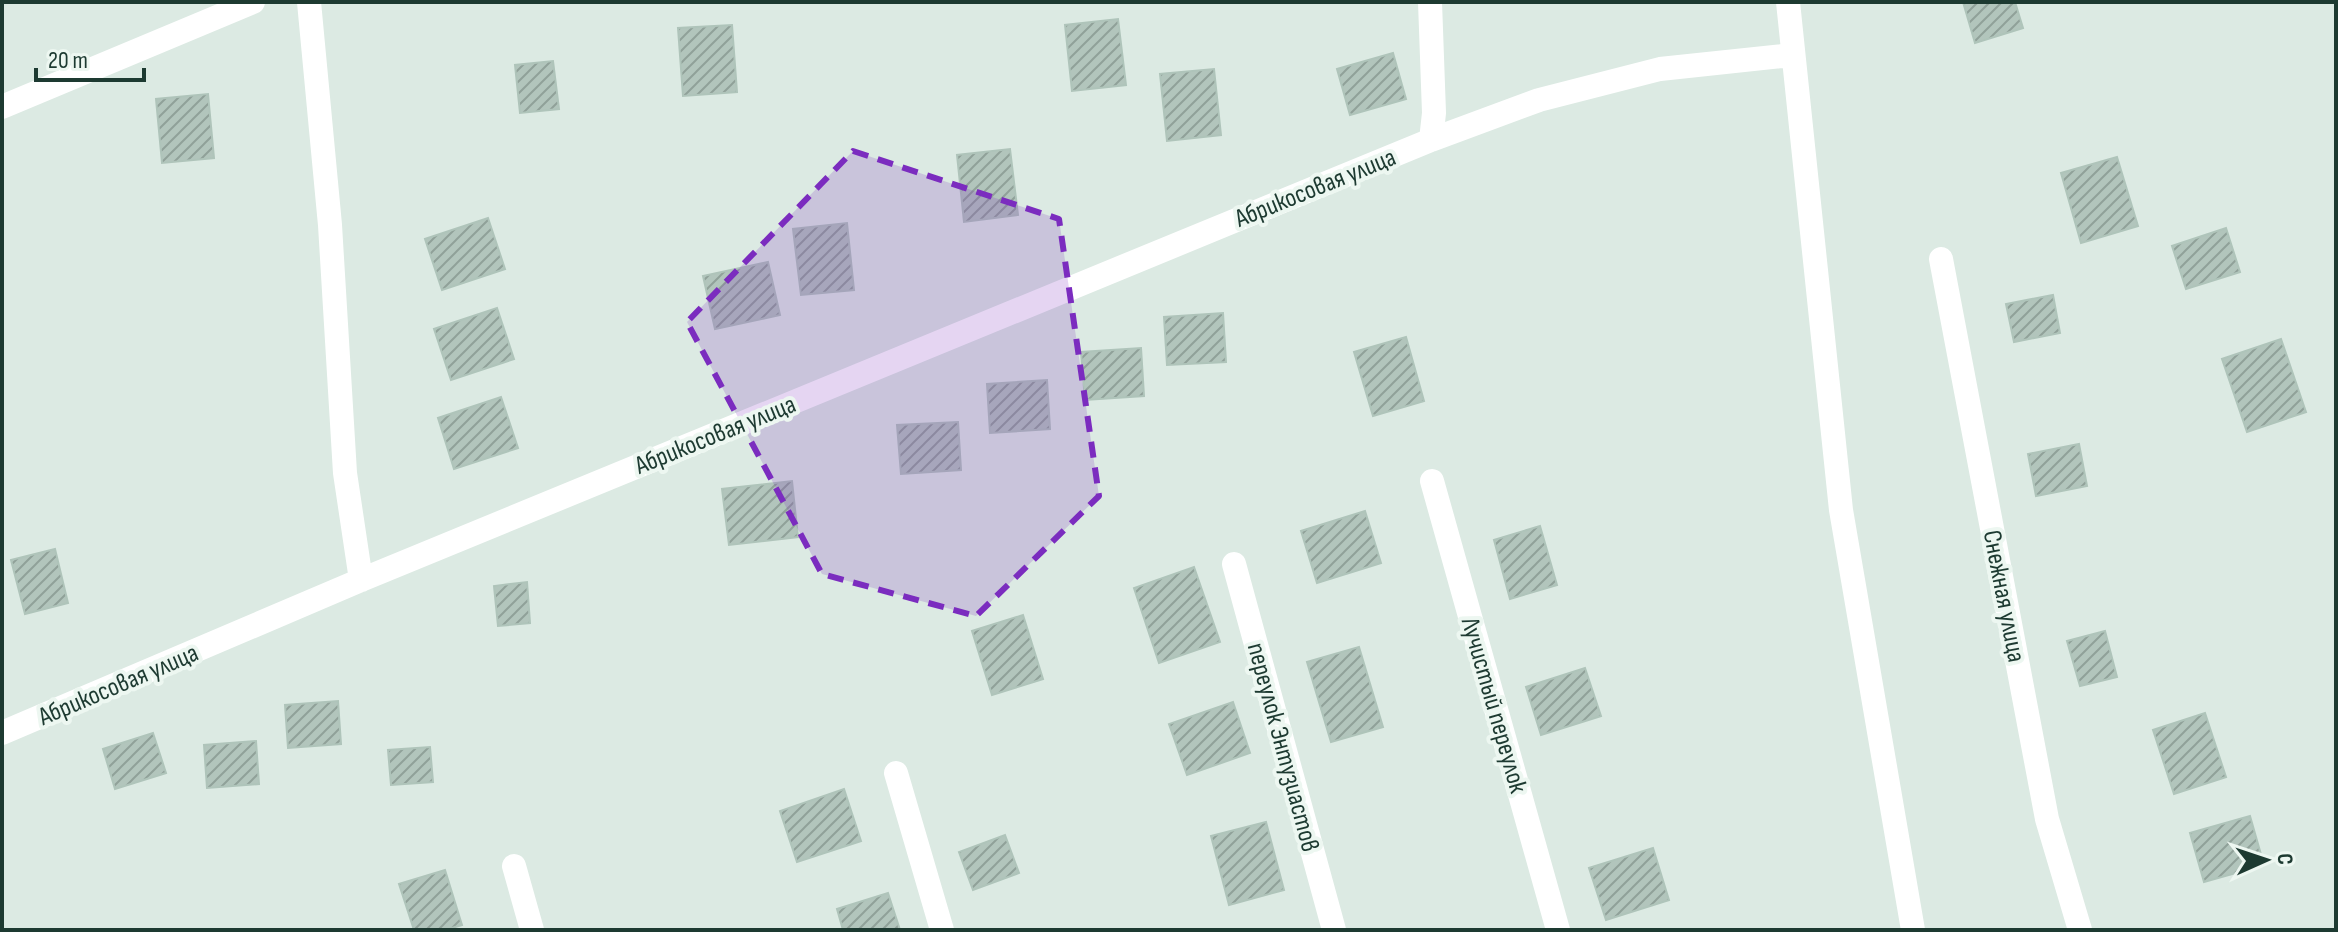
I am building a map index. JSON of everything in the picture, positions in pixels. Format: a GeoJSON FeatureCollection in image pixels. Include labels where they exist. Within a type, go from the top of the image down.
{"type":"FeatureCollection","features":[{"type":"Feature","properties":{"kind":"street"},"geometry":{"type":"LineString","coordinates":[[2,107],[253,2]]}},
{"type":"Feature","properties":{"kind":"street"},"geometry":{"type":"LineString","coordinates":[[309,2],[330,225],[345,473],[361,580]]}},
{"type":"Feature","properties":{"kind":"street"},"geometry":{"type":"LineString","coordinates":[[1430,2],[1434,113],[1431,140]]}},
{"type":"Feature","properties":{"kind":"street"},"geometry":{"type":"LineString","coordinates":[[1788,2],[1841,510],[1913,930]]}},
{"type":"Feature","properties":{"kind":"street","name":"Абрикосовая улица"},"geometry":{"type":"LineString","coordinates":[[2,733],[361,580],[1431,140],[1539,100],[1660,69],[1792,55]]}},
{"type":"Feature","properties":{"kind":"street","name":"Снежная улица"},"geometry":{"type":"LineString","coordinates":[[1941,259],[2047,819],[2080,930]]}},
{"type":"Feature","properties":{"kind":"street","name":"Лучистый переулок"},"geometry":{"type":"LineString","coordinates":[[1432,481],[1558,930]]}},
{"type":"Feature","properties":{"kind":"street","name":"переулок Энтузиастов"},"geometry":{"type":"LineString","coordinates":[[1234,564],[1334,930]]}},
{"type":"Feature","properties":{"kind":"street"},"geometry":{"type":"LineString","coordinates":[[896,773],[942,930]]}},
{"type":"Feature","properties":{"kind":"street"},"geometry":{"type":"LineString","coordinates":[[514,866],[532,930]]}},
{"type":"Feature","properties":{"kind":"highlighted area"},"geometry":{"type":"Polygon","coordinates":[[[853,151],[1059,219],[1099,496],[976,616],[822,574],[687,322],[853,151]]]}},
{"type":"Feature","properties":{"kind":"building"},"geometry":{"type":"Polygon","coordinates":[[[1963,2],[2015,2],[2023,28],[1975,43],[1963,2]]]}},
{"type":"Feature","properties":{"kind":"building"},"geometry":{"type":"Polygon","coordinates":[[[1118,19],[1126,85],[1072,91],[1065,25],[1118,19]]]}},
{"type":"Feature","properties":{"kind":"building"},"geometry":{"type":"Polygon","coordinates":[[[732,25],[737,92],[683,96],[678,28],[732,25]]]}},
{"type":"Feature","properties":{"kind":"building"},"geometry":{"type":"Polygon","coordinates":[[[1393,53],[1406,99],[1350,115],[1337,69],[1393,53]]]}},
{"type":"Feature","properties":{"kind":"building"},"geometry":{"type":"Polygon","coordinates":[[[553,61],[559,109],[520,113],[515,65],[553,61]]]}},
{"type":"Feature","properties":{"kind":"building"},"geometry":{"type":"Polygon","coordinates":[[[1214,69],[1221,135],[1167,141],[1160,74],[1214,69]]]}},
{"type":"Feature","properties":{"kind":"building"},"geometry":{"type":"Polygon","coordinates":[[[208,94],[214,158],[162,163],[156,99],[208,94]]]}},
{"type":"Feature","properties":{"kind":"building"},"geometry":{"type":"Polygon","coordinates":[[[1010,149],[1018,215],[964,222],[957,155],[1010,149]]]}},
{"type":"Feature","properties":{"kind":"building"},"geometry":{"type":"Polygon","coordinates":[[[2117,157],[2138,226],[2081,243],[2061,173],[2117,157]]]}},
{"type":"Feature","properties":{"kind":"building"},"geometry":{"type":"Polygon","coordinates":[[[488,218],[505,269],[442,290],[425,239],[488,218]]]}},
{"type":"Feature","properties":{"kind":"building"},"geometry":{"type":"Polygon","coordinates":[[[847,223],[854,290],[801,295],[793,229],[847,223]]]}},
{"type":"Feature","properties":{"kind":"building"},"geometry":{"type":"Polygon","coordinates":[[[2226,228],[2240,272],[2186,289],[2172,246],[2226,228]]]}},
{"type":"Feature","properties":{"kind":"building"},"geometry":{"type":"Polygon","coordinates":[[[768,262],[780,315],[715,329],[703,276],[768,262]]]}},
{"type":"Feature","properties":{"kind":"building"},"geometry":{"type":"Polygon","coordinates":[[[2053,295],[2060,333],[2014,342],[2006,304],[2053,295]]]}},
{"type":"Feature","properties":{"kind":"building"},"geometry":{"type":"Polygon","coordinates":[[[497,308],[514,359],[451,380],[434,329],[497,308]]]}},
{"type":"Feature","properties":{"kind":"building"},"geometry":{"type":"Polygon","coordinates":[[[1223,313],[1226,362],[1167,365],[1164,317],[1223,313]]]}},
{"type":"Feature","properties":{"kind":"building"},"geometry":{"type":"Polygon","coordinates":[[[1406,337],[1424,401],[1373,416],[1354,352],[1406,337]]]}},
{"type":"Feature","properties":{"kind":"building"},"geometry":{"type":"Polygon","coordinates":[[[2281,339],[2306,412],[2247,432],[2222,359],[2281,339]]]}},
{"type":"Feature","properties":{"kind":"building"},"geometry":{"type":"Polygon","coordinates":[[[1141,348],[1144,396],[1085,400],[1081,352],[1141,348]]]}},
{"type":"Feature","properties":{"kind":"building"},"geometry":{"type":"Polygon","coordinates":[[[1047,380],[1050,429],[990,433],[987,384],[1047,380]]]}},
{"type":"Feature","properties":{"kind":"building"},"geometry":{"type":"Polygon","coordinates":[[[501,397],[518,448],[454,469],[438,418],[501,397]]]}},
{"type":"Feature","properties":{"kind":"building"},"geometry":{"type":"Polygon","coordinates":[[[958,422],[961,470],[901,474],[897,425],[958,422]]]}},
{"type":"Feature","properties":{"kind":"building"},"geometry":{"type":"Polygon","coordinates":[[[2079,444],[2087,486],[2036,496],[2028,454],[2079,444]]]}},
{"type":"Feature","properties":{"kind":"building"},"geometry":{"type":"Polygon","coordinates":[[[792,481],[798,537],[729,545],[722,489],[792,481]]]}},
{"type":"Feature","properties":{"kind":"building"},"geometry":{"type":"Polygon","coordinates":[[[1365,511],[1381,563],[1317,583],[1301,531],[1365,511]]]}},
{"type":"Feature","properties":{"kind":"building"},"geometry":{"type":"Polygon","coordinates":[[[1540,526],[1557,585],[1510,599],[1494,540],[1540,526]]]}},
{"type":"Feature","properties":{"kind":"building"},"geometry":{"type":"Polygon","coordinates":[[[55,549],[68,603],[25,614],[11,560],[55,549]]]}},
{"type":"Feature","properties":{"kind":"building"},"geometry":{"type":"Polygon","coordinates":[[[1194,567],[1220,642],[1159,663],[1134,588],[1194,567]]]}},
{"type":"Feature","properties":{"kind":"building"},"geometry":{"type":"Polygon","coordinates":[[[527,582],[530,623],[498,626],[494,586],[527,582]]]}},
{"type":"Feature","properties":{"kind":"building"},"geometry":{"type":"Polygon","coordinates":[[[1023,615],[1043,679],[992,695],[972,631],[1023,615]]]}},
{"type":"Feature","properties":{"kind":"building"},"geometry":{"type":"Polygon","coordinates":[[[2105,631],[2117,677],[2080,686],[2067,641],[2105,631]]]}},
{"type":"Feature","properties":{"kind":"building"},"geometry":{"type":"Polygon","coordinates":[[[1359,647],[1383,727],[1331,742],[1307,662],[1359,647]]]}},
{"type":"Feature","properties":{"kind":"building"},"geometry":{"type":"Polygon","coordinates":[[[1585,668],[1601,716],[1541,735],[1526,687],[1585,668]]]}},
{"type":"Feature","properties":{"kind":"building"},"geometry":{"type":"Polygon","coordinates":[[[338,701],[341,744],[288,748],[285,705],[338,701]]]}},
{"type":"Feature","properties":{"kind":"building"},"geometry":{"type":"Polygon","coordinates":[[[1233,702],[1250,753],[1187,775],[1169,724],[1233,702]]]}},
{"type":"Feature","properties":{"kind":"building"},"geometry":{"type":"Polygon","coordinates":[[[2205,713],[2226,777],[2174,794],[2153,730],[2205,713]]]}},
{"type":"Feature","properties":{"kind":"building"},"geometry":{"type":"Polygon","coordinates":[[[153,733],[166,773],[115,789],[103,749],[153,733]]]}},
{"type":"Feature","properties":{"kind":"building"},"geometry":{"type":"Polygon","coordinates":[[[256,741],[259,784],[207,788],[204,745],[256,741]]]}},
{"type":"Feature","properties":{"kind":"building"},"geometry":{"type":"Polygon","coordinates":[[[430,747],[433,782],[391,785],[388,750],[430,747]]]}},
{"type":"Feature","properties":{"kind":"building"},"geometry":{"type":"Polygon","coordinates":[[[844,789],[861,841],[797,862],[780,811],[844,789]]]}},
{"type":"Feature","properties":{"kind":"building"},"geometry":{"type":"Polygon","coordinates":[[[2250,816],[2264,865],[2204,882],[2190,833],[2250,816]]]}},
{"type":"Feature","properties":{"kind":"building"},"geometry":{"type":"Polygon","coordinates":[[[1266,822],[1284,890],[1229,905],[1211,836],[1266,822]]]}},
{"type":"Feature","properties":{"kind":"building"},"geometry":{"type":"Polygon","coordinates":[[[1005,835],[1019,873],[973,890],[959,852],[1005,835]]]}},
{"type":"Feature","properties":{"kind":"building"},"geometry":{"type":"Polygon","coordinates":[[[1653,848],[1669,900],[1606,920],[1589,868],[1653,848]]]}},
{"type":"Feature","properties":{"kind":"building"},"geometry":{"type":"Polygon","coordinates":[[[445,870],[462,925],[445,930],[414,930],[399,884],[445,870]]]}},
{"type":"Feature","properties":{"kind":"building"},"geometry":{"type":"Polygon","coordinates":[[[888,893],[900,930],[843,930],[837,909],[888,893]]]}}]}
